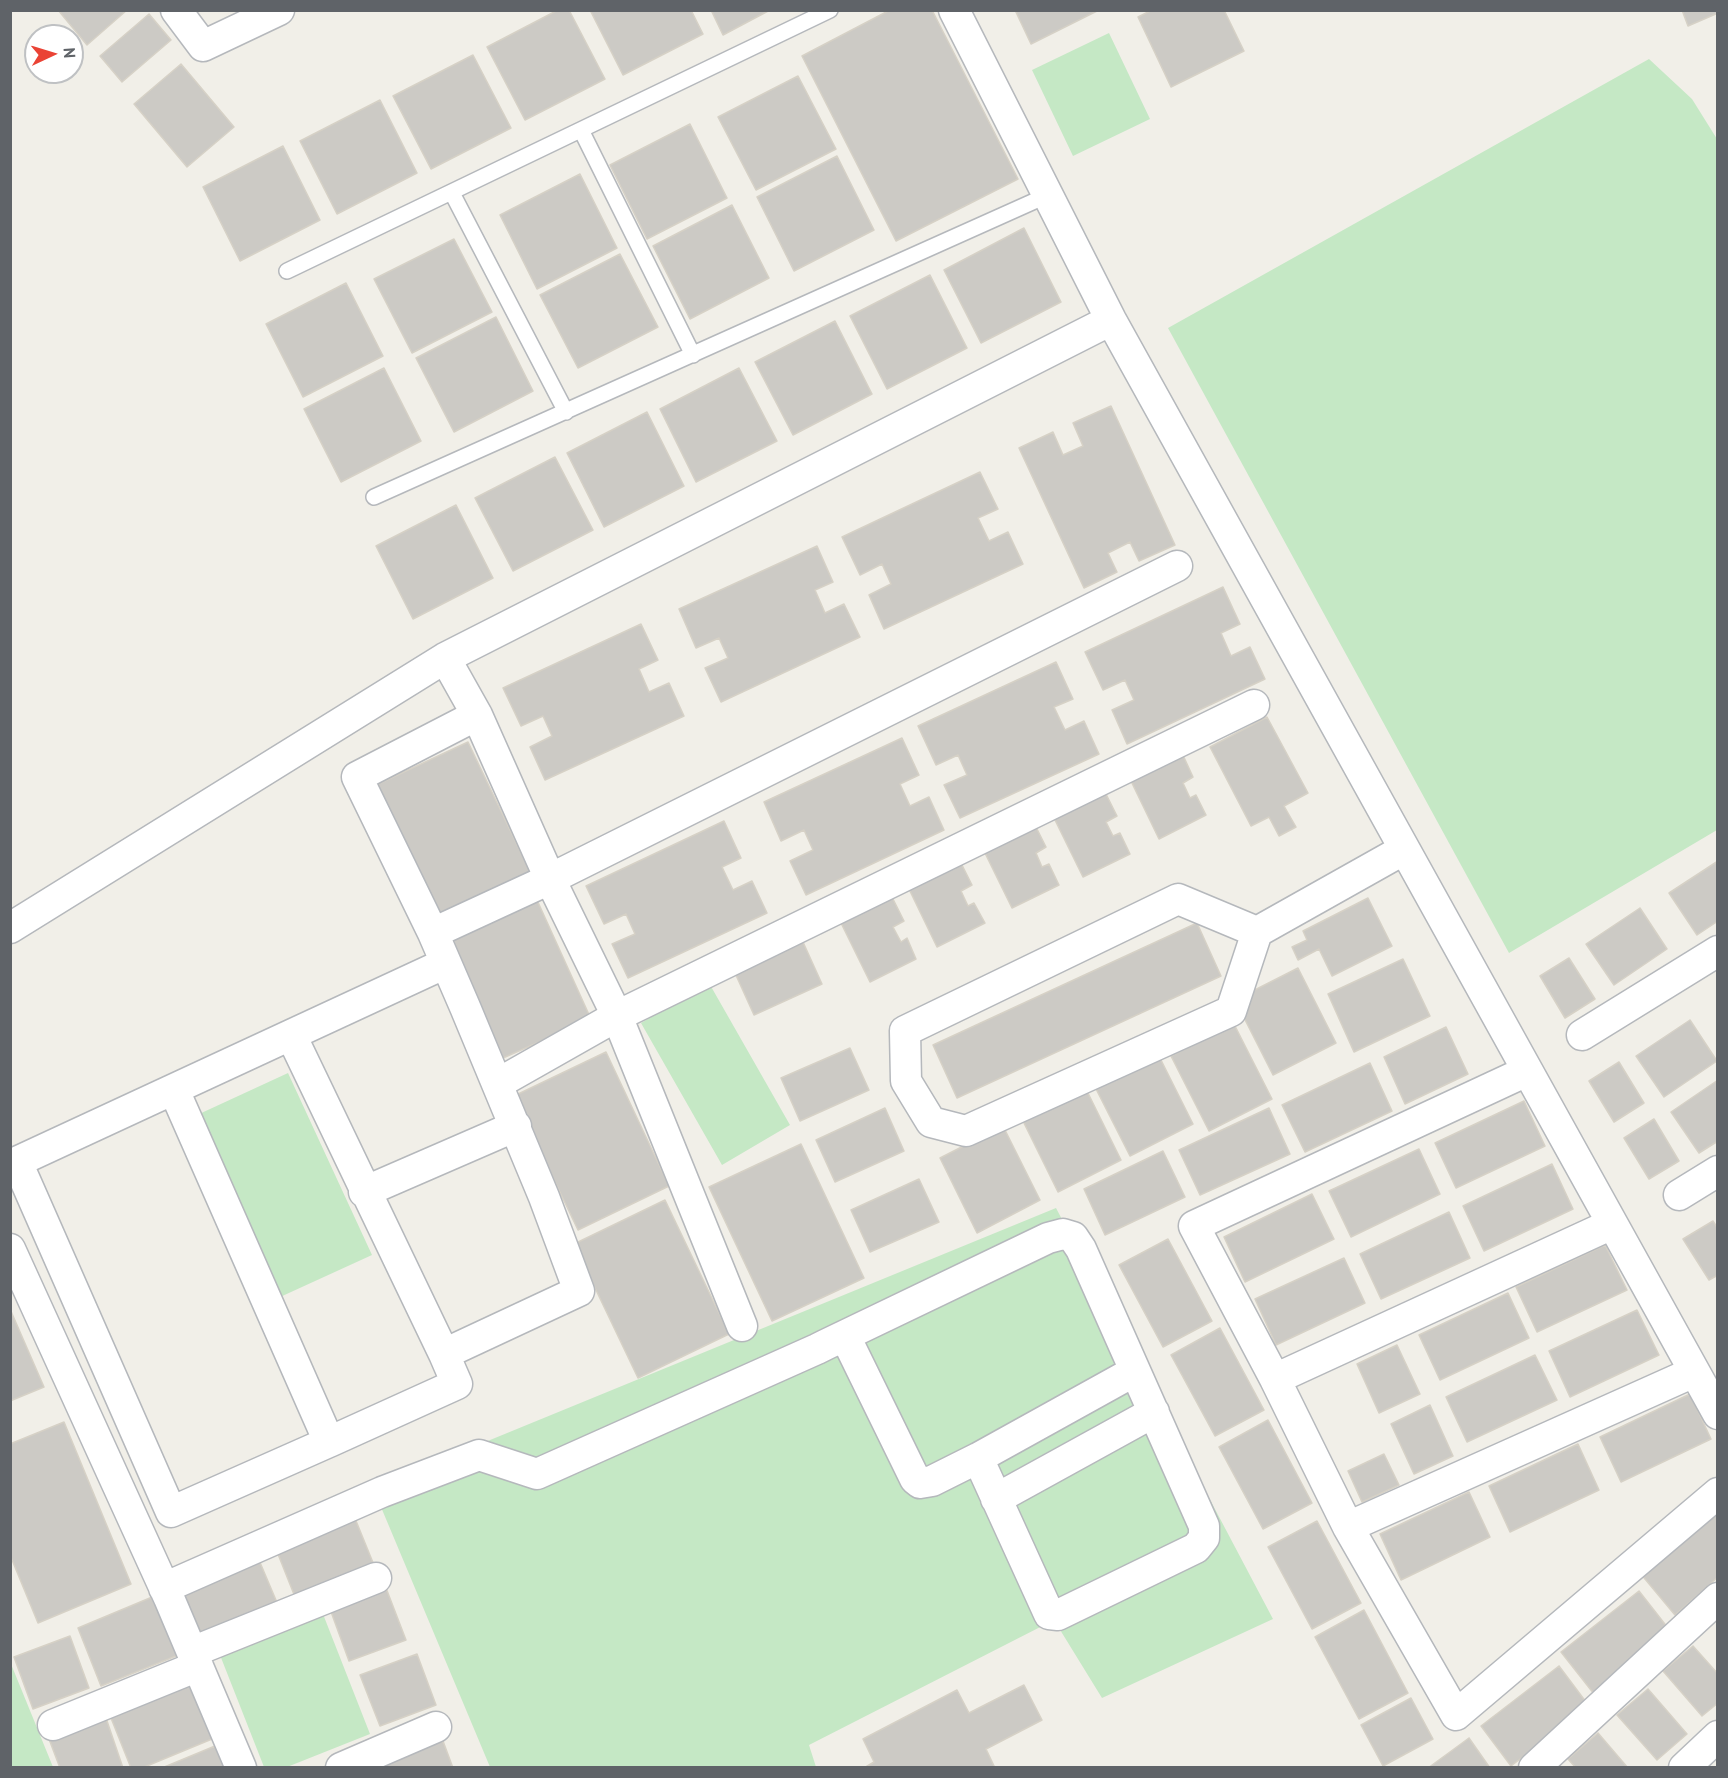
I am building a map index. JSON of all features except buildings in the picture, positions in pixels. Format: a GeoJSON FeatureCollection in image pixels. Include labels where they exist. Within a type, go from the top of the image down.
{"type":"FeatureCollection","features":[{"type":"Feature","properties":{"kind":"street"},"geometry":{"type":"LineString","coordinates":[[176,10],[202,46],[279,10]]}},
{"type":"Feature","properties":{"kind":"street"},"geometry":{"type":"LineString","coordinates":[[954,10],[1111,320],[1403,850],[1718,1414]]}},
{"type":"Feature","properties":{"kind":"street"},"geometry":{"type":"LineString","coordinates":[[10,928],[445,658],[1111,320]]}},
{"type":"Feature","properties":{"kind":"street"},"geometry":{"type":"LineString","coordinates":[[433,933],[550,879],[1177,566]]}},
{"type":"Feature","properties":{"kind":"street"},"geometry":{"type":"LineString","coordinates":[[445,658],[477,716],[550,879],[617,1016],[742,1326]]}},
{"type":"Feature","properties":{"kind":"street"},"geometry":{"type":"LineString","coordinates":[[497,1084],[617,1016],[1254,705]]}},
{"type":"Feature","properties":{"kind":"street"},"geometry":{"type":"LineString","coordinates":[[444,1354],[579,1291],[516,1126],[446,963],[357,777],[477,716]]}},
{"type":"Feature","properties":{"kind":"street"},"geometry":{"type":"LineString","coordinates":[[1257,932],[1178,899],[905,1031],[906,1081],[931,1122],[966,1131],[1231,1011],[1257,932],[1403,850]]}},
{"type":"Feature","properties":{"kind":"street"},"geometry":{"type":"LineString","coordinates":[[1582,1035],[1718,951]]}},
{"type":"Feature","properties":{"kind":"street"},"geometry":{"type":"LineString","coordinates":[[291,1035],[457,1384],[171,1512],[14,1163],[446,963]]}},
{"type":"Feature","properties":{"kind":"street"},"geometry":{"type":"LineString","coordinates":[[1527,1071],[1194,1226],[1275,1378],[1348,1527],[1456,1715],[1718,1493]]}},
{"type":"Feature","properties":{"kind":"street"},"geometry":{"type":"LineString","coordinates":[[174,1090],[329,1442]]}},
{"type":"Feature","properties":{"kind":"street"},"geometry":{"type":"LineString","coordinates":[[364,1192],[516,1126]]}},
{"type":"Feature","properties":{"kind":"street"},"geometry":{"type":"LineString","coordinates":[[1679,1195],[1718,1171]]}},
{"type":"Feature","properties":{"kind":"street"},"geometry":{"type":"LineString","coordinates":[[1275,1378],[1612,1224]]}},
{"type":"Feature","properties":{"kind":"street"},"geometry":{"type":"LineString","coordinates":[[164,1588],[382,1492],[479,1455],[537,1474],[845,1335],[1048,1238],[1063,1234],[1073,1237],[1081,1249],[1204,1526],[1204,1538],[1196,1548],[1058,1615],[1049,1614],[978,1458]]}},
{"type":"Feature","properties":{"kind":"street"},"geometry":{"type":"LineString","coordinates":[[10,1249],[164,1588],[241,1767]]}},
{"type":"Feature","properties":{"kind":"street"},"geometry":{"type":"LineString","coordinates":[[845,1335],[915,1479],[920,1483],[932,1482],[1135,1371]]}},
{"type":"Feature","properties":{"kind":"street"},"geometry":{"type":"LineString","coordinates":[[1348,1527],[1694,1372]]}},
{"type":"Feature","properties":{"kind":"street"},"geometry":{"type":"LineString","coordinates":[[1105,1388],[1124,1428]]}},
{"type":"Feature","properties":{"kind":"street"},"geometry":{"type":"LineString","coordinates":[[996,1499],[1154,1412]]}},
{"type":"Feature","properties":{"kind":"street"},"geometry":{"type":"LineString","coordinates":[[1039,1424],[1060,1464]]}},
{"type":"Feature","properties":{"kind":"street"},"geometry":{"type":"LineString","coordinates":[[52,1725],[376,1578]]}},
{"type":"Feature","properties":{"kind":"street"},"geometry":{"type":"LineString","coordinates":[[1534,1767],[1718,1598]]}},
{"type":"Feature","properties":{"kind":"street"},"geometry":{"type":"LineString","coordinates":[[341,1767],[436,1727]]}},
{"type":"Feature","properties":{"kind":"street"},"geometry":{"type":"LineString","coordinates":[[1684,1767],[1718,1737]]}},
{"type":"Feature","properties":{"kind":"lane"},"geometry":{"type":"LineString","coordinates":[[287,271],[830,10]]}},
{"type":"Feature","properties":{"kind":"lane"},"geometry":{"type":"LineString","coordinates":[[581,130],[693,355]]}},
{"type":"Feature","properties":{"kind":"lane"},"geometry":{"type":"LineString","coordinates":[[452,193],[566,412]]}},
{"type":"Feature","properties":{"kind":"lane"},"geometry":{"type":"LineString","coordinates":[[374,497],[1048,195]]}},
{"type":"Feature","properties":{"kind":"green space"},"geometry":{"type":"Polygon","coordinates":[[[1109,33],[1150,119],[1073,156],[1032,70],[1109,33]]]}},
{"type":"Feature","properties":{"kind":"green space"},"geometry":{"type":"Polygon","coordinates":[[[1649,59],[1692,99],[1717,139],[1717,830],[1509,953],[1168,328],[1649,59]]]}},
{"type":"Feature","properties":{"kind":"green space"},"geometry":{"type":"Polygon","coordinates":[[[709,983],[790,1125],[722,1165],[641,1023],[709,983]]]}},
{"type":"Feature","properties":{"kind":"green space"},"geometry":{"type":"Polygon","coordinates":[[[288,1073],[372,1255],[267,1303],[184,1121],[288,1073]]]}},
{"type":"Feature","properties":{"kind":"green space"},"geometry":{"type":"Polygon","coordinates":[[[1056,1208],[1273,1619],[1102,1698],[1054,1620],[809,1745],[816,1767],[490,1767],[373,1488],[1056,1208]]]}},
{"type":"Feature","properties":{"kind":"green space"},"geometry":{"type":"Polygon","coordinates":[[[321,1609],[370,1734],[287,1767],[264,1767],[218,1650],[321,1609]]]}},
{"type":"Feature","properties":{"kind":"green space"},"geometry":{"type":"Polygon","coordinates":[[[11,1664],[53,1767],[11,1767],[11,1664]]]}}]}
